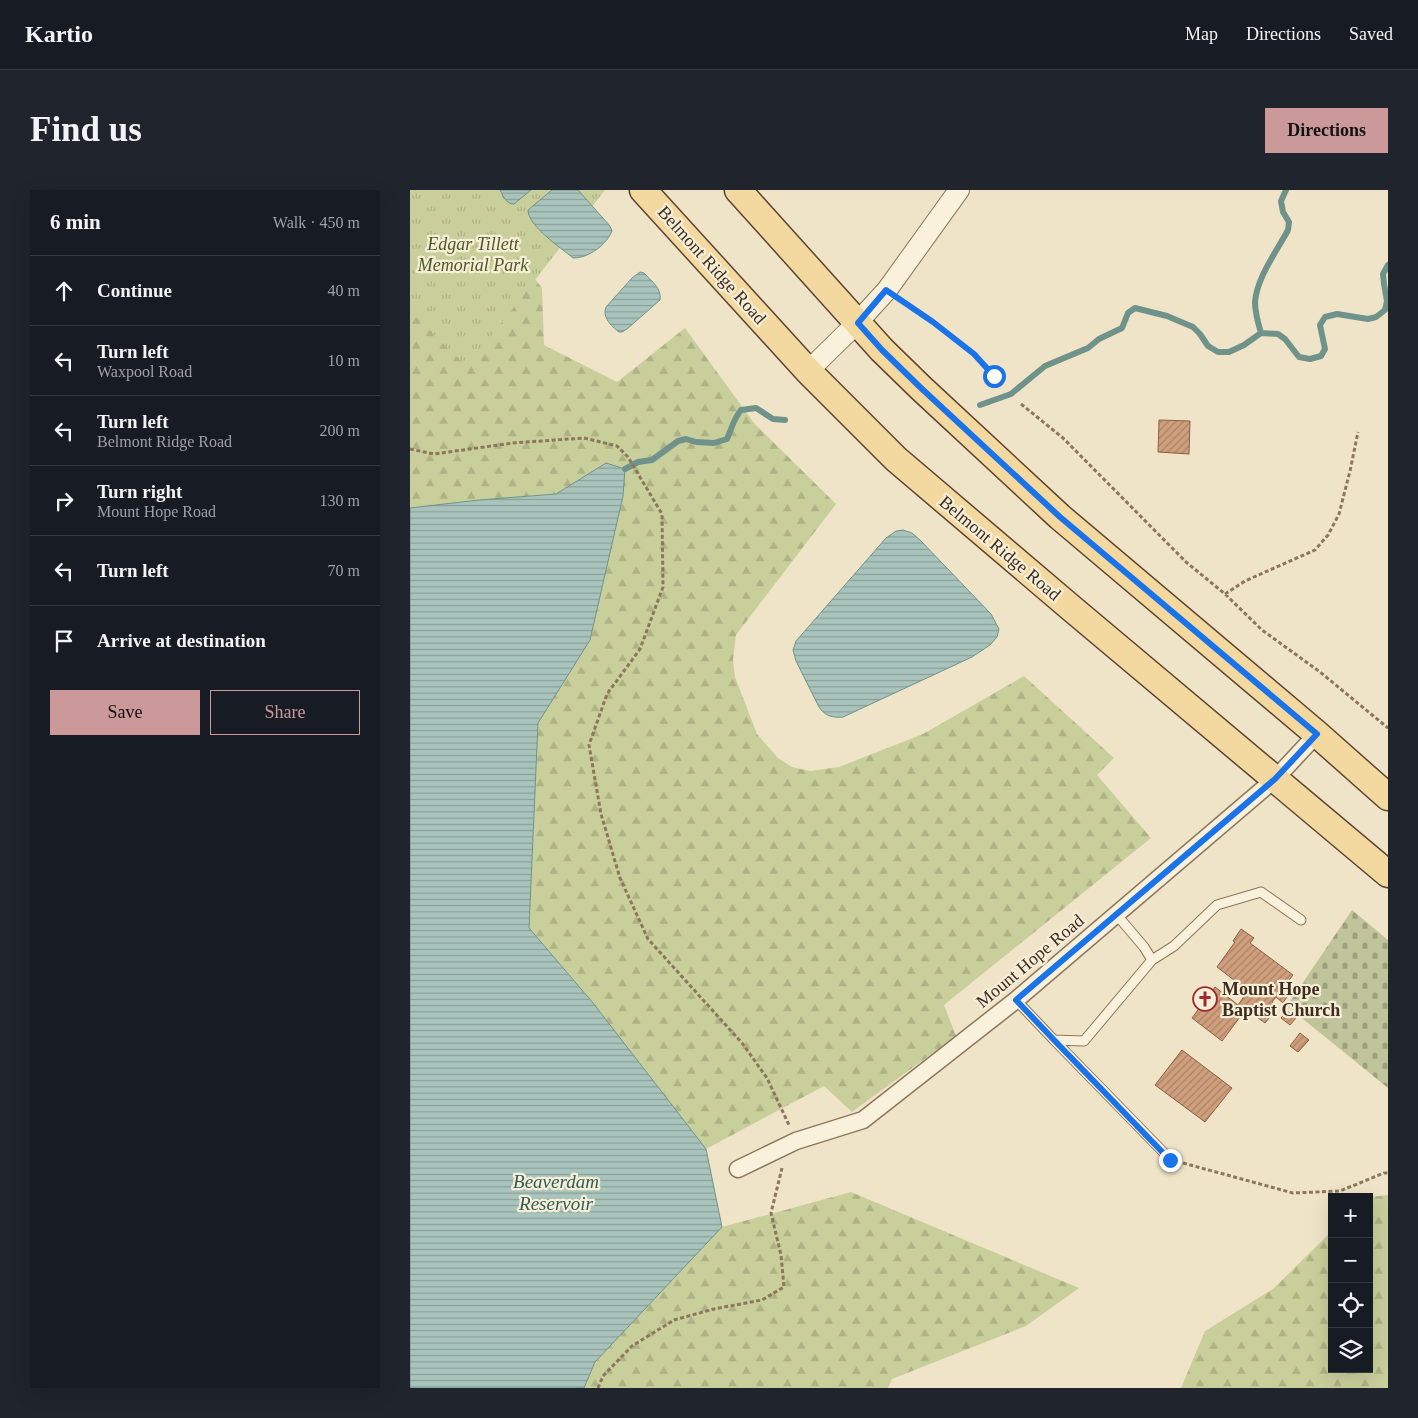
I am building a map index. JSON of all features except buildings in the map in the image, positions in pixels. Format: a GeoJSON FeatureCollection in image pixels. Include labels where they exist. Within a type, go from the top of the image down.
{"type":"FeatureCollection","features":[{"type":"Feature","properties":{"kind":"main road","name":"Belmont Ridge Road"},"geometry":{"type":"LineString","coordinates":[[643,190],[808,371],[896,459],[1388,874]]}},
{"type":"Feature","properties":{"kind":"main road"},"geometry":{"type":"LineString","coordinates":[[738,190],[882,350],[921,388],[1060,517],[1317,734],[1388,797]]}},
{"type":"Feature","properties":{"kind":"street"},"geometry":{"type":"LineString","coordinates":[[808,371],[858,323],[886,290],[959,190]]}},
{"type":"Feature","properties":{"kind":"street","name":"Mount Hope Road"},"geometry":{"type":"LineString","coordinates":[[738,1169],[796,1141],[864,1120],[1016,1000],[1275,779],[1317,734]]}},
{"type":"Feature","properties":{"kind":"lane"},"geometry":{"type":"LineString","coordinates":[[1054,1040],[1084,1041],[1152,960],[1174,946],[1217,905],[1261,892],[1301,920]]}},
{"type":"Feature","properties":{"kind":"lane"},"geometry":{"type":"LineString","coordinates":[[1116,914],[1144,947],[1152,960]]}},
{"type":"Feature","properties":{"kind":"lane"},"geometry":{"type":"LineString","coordinates":[[1016,1000],[1170,1160]]}},
{"type":"Feature","properties":{"kind":"path"},"geometry":{"type":"LineString","coordinates":[[886,290],[933,322],[974,354],[994,376]]}},
{"type":"Feature","properties":{"kind":"path"},"geometry":{"type":"LineString","coordinates":[[1021,404],[1064,438],[1186,562],[1225,594],[1262,630],[1320,672],[1388,728]]}},
{"type":"Feature","properties":{"kind":"path"},"geometry":{"type":"LineString","coordinates":[[1225,594],[1245,581],[1315,550],[1328,535],[1338,514],[1358,432]]}},
{"type":"Feature","properties":{"kind":"path"},"geometry":{"type":"LineString","coordinates":[[410,449],[434,454],[513,443],[584,438],[617,446],[628,458],[662,514],[663,587],[640,649],[607,694],[589,745],[601,814],[620,878],[648,939],[742,1043],[767,1078],[796,1141],[783,1162],[770,1213],[781,1255],[784,1287],[762,1300],[674,1320],[632,1346],[603,1376],[598,1388]]}},
{"type":"Feature","properties":{"kind":"path"},"geometry":{"type":"LineString","coordinates":[[1170,1160],[1293,1193],[1340,1191],[1388,1173]]}},
{"type":"Feature","properties":{"kind":"green space"},"geometry":{"type":"Polygon","coordinates":[[[410,190],[467,190],[542,288],[544,345],[617,382],[685,328],[754,423],[836,504],[736,635],[733,660],[735,677],[757,734],[778,758],[792,767],[810,771],[839,767],[923,734],[1024,676],[1114,758],[1097,775],[1151,838],[944,1005],[956,1036],[852,1112],[824,1086],[706,1149],[593,1003],[529,928],[538,723],[590,639],[623,496],[625,469],[606,463],[556,494],[410,508],[410,190]]]}},
{"type":"Feature","properties":{"kind":"green space","name":"Edgar Tillett Memorial Park"},"geometry":{"type":"Polygon","coordinates":[[[410,190],[605,190],[467,367],[410,311],[410,190]]]}},
{"type":"Feature","properties":{"kind":"green space"},"geometry":{"type":"Polygon","coordinates":[[[1352,910],[1388,940],[1388,1088],[1287,1006],[1352,910]]]}},
{"type":"Feature","properties":{"kind":"green space"},"geometry":{"type":"Polygon","coordinates":[[[851,1192],[1079,1288],[1026,1326],[892,1379],[888,1388],[584,1388],[595,1362],[722,1227],[851,1192]]]}},
{"type":"Feature","properties":{"kind":"green space"},"geometry":{"type":"Polygon","coordinates":[[[1388,1195],[1388,1388],[1181,1388],[1205,1331],[1273,1289],[1328,1235],[1328,1373],[1373,1373],[1373,1197],[1388,1195]]]}},
{"type":"Feature","properties":{"kind":"water"},"geometry":{"type":"Polygon","coordinates":[[[500,190],[531,190],[514,204],[511,204],[500,190]]]}},
{"type":"Feature","properties":{"kind":"water"},"geometry":{"type":"Polygon","coordinates":[[[552,190],[578,190],[610,226],[612,231],[601,246],[585,256],[573,258],[539,230],[529,216],[528,210],[552,190]]]}},
{"type":"Feature","properties":{"kind":"water"},"geometry":{"type":"Polygon","coordinates":[[[640,272],[644,273],[655,285],[659,292],[660,300],[627,329],[619,332],[606,318],[606,307],[632,278],[640,272]]]}},
{"type":"Feature","properties":{"kind":"water","name":"Beaverdam Reservoir"},"geometry":{"type":"Polygon","coordinates":[[[606,463],[625,469],[623,496],[590,640],[538,723],[529,928],[593,1003],[706,1149],[722,1227],[595,1362],[584,1388],[410,1388],[410,508],[556,494],[606,463]]]}},
{"type":"Feature","properties":{"kind":"water"},"geometry":{"type":"Polygon","coordinates":[[[903,530],[912,533],[920,540],[991,614],[999,629],[997,637],[990,645],[972,657],[843,717],[829,716],[819,707],[796,661],[793,650],[796,641],[886,538],[896,531],[903,530]]]}},
{"type":"Feature","properties":{"kind":"waterway"},"geometry":{"type":"LineString","coordinates":[[1261,333],[1255,302],[1263,274],[1288,230],[1289,222],[1283,212],[1281,201],[1286,190]]}},
{"type":"Feature","properties":{"kind":"waterway"},"geometry":{"type":"LineString","coordinates":[[980,405],[1011,394],[1045,366],[1088,348],[1099,339],[1122,328],[1128,313],[1135,308],[1167,316],[1193,327],[1208,346],[1218,352],[1229,352],[1244,345],[1261,333],[1278,334],[1285,339],[1299,357],[1310,359],[1321,356],[1325,349],[1320,325],[1325,317],[1337,314],[1368,319],[1376,317],[1385,310],[1387,301],[1383,274],[1388,265]]}},
{"type":"Feature","properties":{"kind":"waterway"},"geometry":{"type":"LineString","coordinates":[[625,469],[638,462],[652,460],[678,441],[686,439],[696,442],[714,443],[727,439],[734,421],[741,410],[756,408],[773,419],[785,420]]}},
{"type":"Feature","properties":{"kind":"place","name":"Mount Hope Baptist Church"},"geometry":{"type":"Point","coordinates":[1205,999]}},
{"type":"Feature","properties":{"kind":"route"},"geometry":{"type":"LineString","coordinates":[[994,376],[974,354],[933,322],[886,290],[858,323],[882,350],[921,388],[1060,517],[1317,734],[1275,779],[1016,1000],[1170,1160]]}}]}
